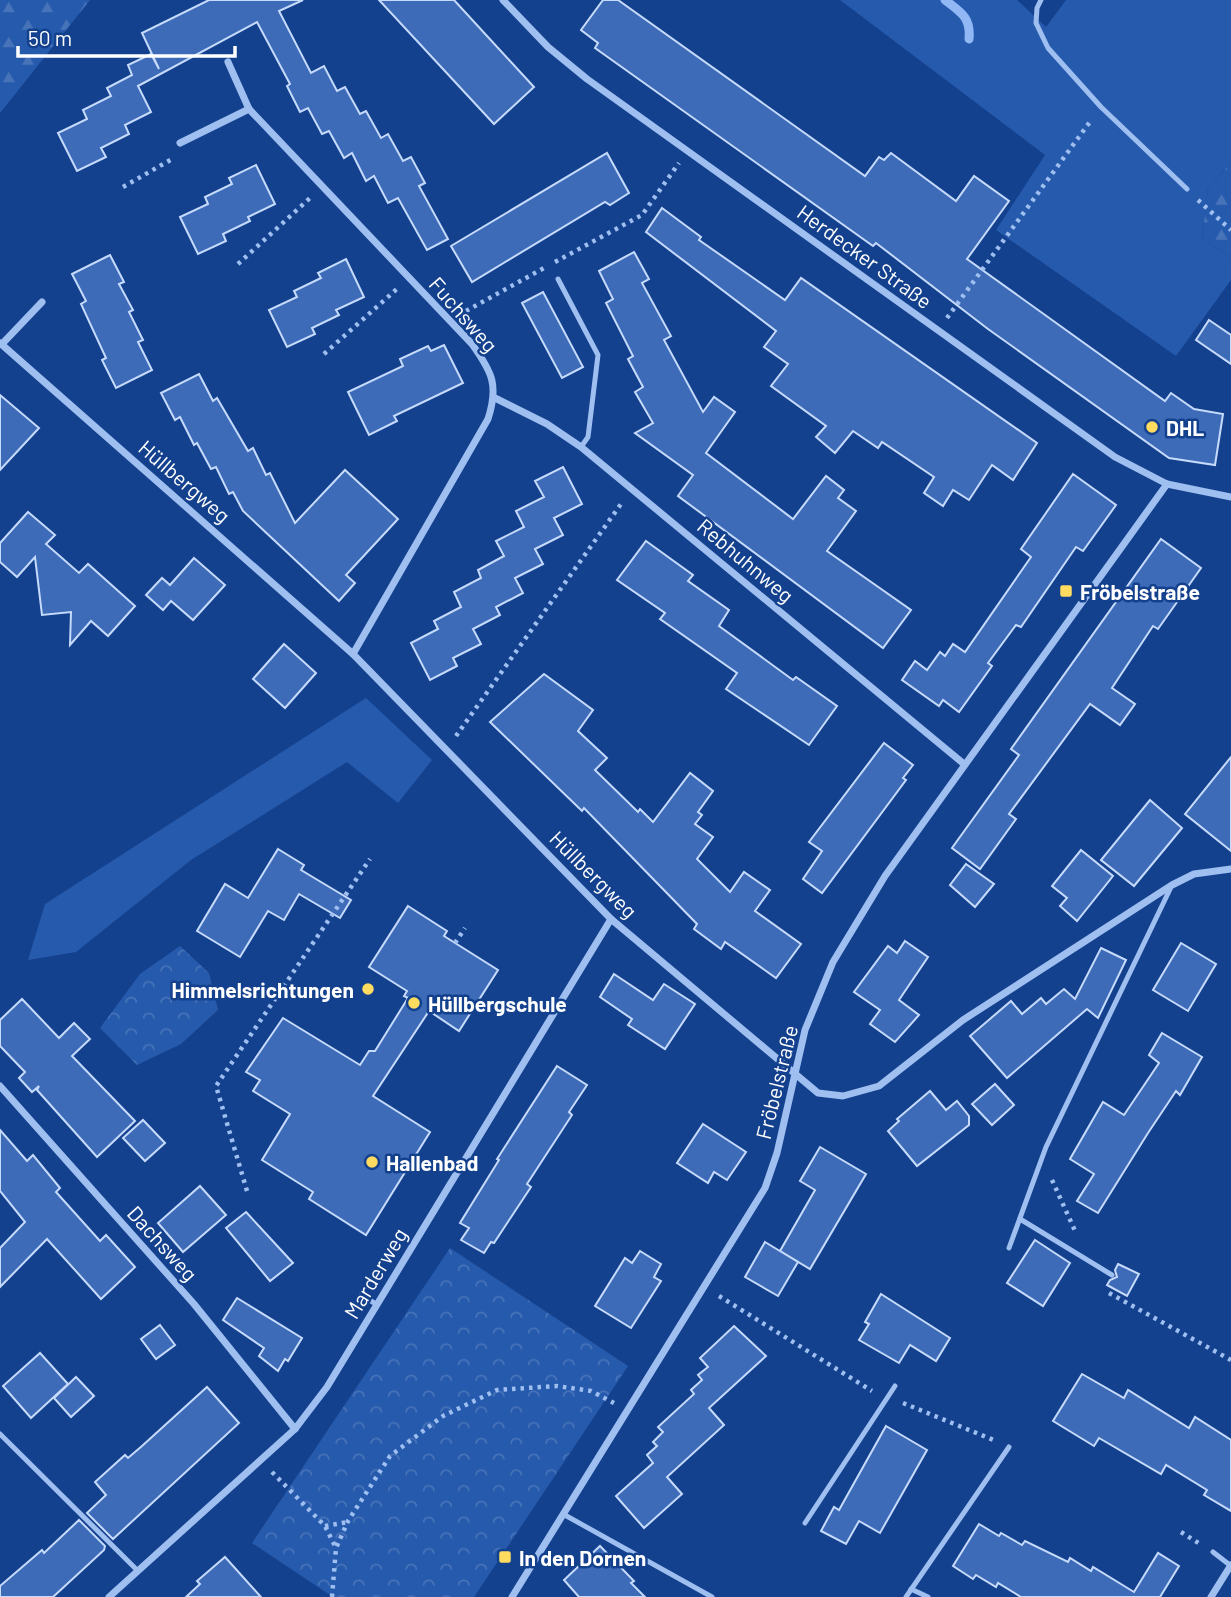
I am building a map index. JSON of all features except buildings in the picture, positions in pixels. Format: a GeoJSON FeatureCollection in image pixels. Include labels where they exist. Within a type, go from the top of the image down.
{"type":"FeatureCollection","features":[{"type":"Feature","properties":{"kind":"street","name":"Herdecker Straße"},"geometry":{"type":"LineString","coordinates":[[503,0],[565,62],[1115,457],[1167,484],[1231,497]]}},
{"type":"Feature","properties":{"kind":"street","name":"Fuchsweg"},"geometry":{"type":"LineString","coordinates":[[228,62],[249,109],[484,360],[494,380],[495,398]]}},
{"type":"Feature","properties":{"kind":"street"},"geometry":{"type":"LineString","coordinates":[[180,143],[249,109]]}},
{"type":"Feature","properties":{"kind":"street","name":"Hüllbergweg"},"geometry":{"type":"LineString","coordinates":[[42,302],[1,343],[353,654],[611,919],[818,1093],[843,1096],[879,1086],[963,1020],[1172,885],[1194,874],[1231,869]]}},
{"type":"Feature","properties":{"kind":"street"},"geometry":{"type":"LineString","coordinates":[[353,654],[488,419],[495,398]]}},
{"type":"Feature","properties":{"kind":"street","name":"Rebhuhnweg"},"geometry":{"type":"LineString","coordinates":[[495,398],[547,424],[581,447],[964,764]]}},
{"type":"Feature","properties":{"kind":"street","name":"Fröbelstraße"},"geometry":{"type":"LineString","coordinates":[[512,1597],[765,1188],[777,1153],[805,1030],[833,962],[885,876],[1167,484]]}},
{"type":"Feature","properties":{"kind":"street","name":"Marderweg"},"geometry":{"type":"LineString","coordinates":[[109,1597],[295,1429],[327,1387],[611,919]]}},
{"type":"Feature","properties":{"kind":"street","name":"Dachsweg"},"geometry":{"type":"LineString","coordinates":[[0,1086],[194,1304],[295,1429]]}},
{"type":"Feature","properties":{"kind":"street"},"geometry":{"type":"LineString","coordinates":[[1211,1597],[1231,1566]]}},
{"type":"Feature","properties":{"kind":"lane"},"geometry":{"type":"LineString","coordinates":[[1041,0],[1037,8],[1036,23],[1041,38],[1101,107],[1186,189]]}},
{"type":"Feature","properties":{"kind":"lane"},"geometry":{"type":"LineString","coordinates":[[558,279],[598,355],[588,437],[581,447]]}},
{"type":"Feature","properties":{"kind":"lane"},"geometry":{"type":"LineString","coordinates":[[1009,1248],[1046,1147],[1172,885]]}},
{"type":"Feature","properties":{"kind":"lane"},"geometry":{"type":"LineString","coordinates":[[1020,1219],[1112,1275]]}},
{"type":"Feature","properties":{"kind":"lane"},"geometry":{"type":"LineString","coordinates":[[361,1295],[376,1304]]}},
{"type":"Feature","properties":{"kind":"lane"},"geometry":{"type":"LineString","coordinates":[[805,1523],[895,1386]]}},
{"type":"Feature","properties":{"kind":"lane"},"geometry":{"type":"LineString","coordinates":[[0,1434],[138,1571]]}},
{"type":"Feature","properties":{"kind":"lane"},"geometry":{"type":"LineString","coordinates":[[906,1597],[1009,1447]]}},
{"type":"Feature","properties":{"kind":"lane"},"geometry":{"type":"LineString","coordinates":[[563,1514],[712,1597]]}},
{"type":"Feature","properties":{"kind":"lane"},"geometry":{"type":"LineString","coordinates":[[1213,1552],[1231,1566]]}},
{"type":"Feature","properties":{"kind":"lane"},"geometry":{"type":"LineString","coordinates":[[911,1589],[929,1597]]}},
{"type":"Feature","properties":{"kind":"path"},"geometry":{"type":"LineString","coordinates":[[939,330],[1101,107]]}},
{"type":"Feature","properties":{"kind":"path"},"geometry":{"type":"LineString","coordinates":[[123,187],[175,158],[180,143]]}},
{"type":"Feature","properties":{"kind":"path"},"geometry":{"type":"LineString","coordinates":[[449,320],[642,215],[688,151]]}},
{"type":"Feature","properties":{"kind":"path"},"geometry":{"type":"LineString","coordinates":[[238,264],[323,186]]}},
{"type":"Feature","properties":{"kind":"path"},"geometry":{"type":"LineString","coordinates":[[1186,189],[1231,230]]}},
{"type":"Feature","properties":{"kind":"path"},"geometry":{"type":"LineString","coordinates":[[324,355],[410,278]]}},
{"type":"Feature","properties":{"kind":"path"},"geometry":{"type":"LineString","coordinates":[[447,748],[632,489]]}},
{"type":"Feature","properties":{"kind":"path"},"geometry":{"type":"LineString","coordinates":[[247,1191],[216,1086],[370,859]]}},
{"type":"Feature","properties":{"kind":"path"},"geometry":{"type":"LineString","coordinates":[[455,943],[465,928]]}},
{"type":"Feature","properties":{"kind":"path"},"geometry":{"type":"LineString","coordinates":[[704,1287],[862,1387],[888,1399]]}},
{"type":"Feature","properties":{"kind":"path"},"geometry":{"type":"LineString","coordinates":[[332,1597],[336,1549],[348,1521],[390,1456],[443,1416],[497,1390],[557,1386],[591,1391],[628,1409]]}},
{"type":"Feature","properties":{"kind":"path"},"geometry":{"type":"LineString","coordinates":[[901,1402],[1009,1447]]}},
{"type":"Feature","properties":{"kind":"path"},"geometry":{"type":"LineString","coordinates":[[260,1460],[324,1526],[336,1549]]}},
{"type":"Feature","properties":{"kind":"path"},"geometry":{"type":"LineString","coordinates":[[324,1526],[348,1521]]}},
{"type":"Feature","properties":{"kind":"green space"},"geometry":{"type":"Polygon","coordinates":[[[0,0],[90,0],[0,113],[0,0]]]}},
{"type":"Feature","properties":{"kind":"green space"},"geometry":{"type":"Polygon","coordinates":[[[840,0],[1017,0],[1046,27],[1066,0],[1231,0],[1231,163],[1208,188],[1202,238],[1231,258],[1231,280],[1176,356],[996,230],[1045,155],[840,0]]]}},
{"type":"Feature","properties":{"kind":"green space"},"geometry":{"type":"Polygon","coordinates":[[[1231,163],[1231,258],[1202,238],[1208,188],[1231,163]]]}},
{"type":"Feature","properties":{"kind":"green space"},"geometry":{"type":"Polygon","coordinates":[[[366,698],[432,760],[398,803],[347,762],[191,860],[76,952],[28,960],[45,904],[366,698]]]}},
{"type":"Feature","properties":{"kind":"green space"},"geometry":{"type":"Polygon","coordinates":[[[180,946],[209,973],[218,1010],[181,1044],[137,1065],[100,1028],[140,974],[180,946]]]}},
{"type":"Feature","properties":{"kind":"green space"},"geometry":{"type":"Polygon","coordinates":[[[450,1248],[628,1366],[474,1597],[333,1597],[252,1543],[450,1248]]]}},
{"type":"Feature","properties":{"kind":"waterway"},"geometry":{"type":"LineString","coordinates":[[945,0],[964,16],[969,39]]}},
{"type":"Feature","properties":{"kind":"place","name":"DHL"},"geometry":{"type":"Point","coordinates":[1152,427]}},
{"type":"Feature","properties":{"kind":"place","name":"Fröbelstraße"},"geometry":{"type":"Point","coordinates":[1066,591]}},
{"type":"Feature","properties":{"kind":"place","name":"Himmelsrichtungen"},"geometry":{"type":"Point","coordinates":[368,989]}},
{"type":"Feature","properties":{"kind":"place","name":"Hüllbergschule"},"geometry":{"type":"Point","coordinates":[414,1003]}},
{"type":"Feature","properties":{"kind":"place","name":"Hallenbad"},"geometry":{"type":"Point","coordinates":[372,1162]}},
{"type":"Feature","properties":{"kind":"place","name":"In den Dornen"},"geometry":{"type":"Point","coordinates":[505,1557]}}]}
